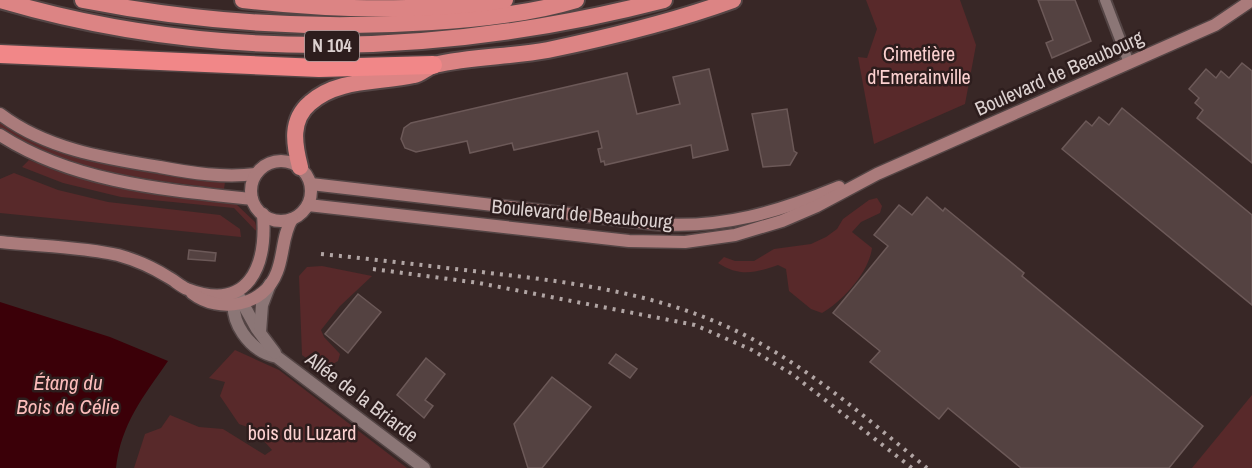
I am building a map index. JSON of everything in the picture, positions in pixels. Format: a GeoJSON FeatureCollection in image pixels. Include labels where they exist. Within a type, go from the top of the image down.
{"type":"FeatureCollection","features":[{"type":"Feature","properties":{"kind":"highway","name":"N 104"},"geometry":{"type":"LineString","coordinates":[[0,0],[125,28],[229,42],[315,46],[383,45],[504,33],[588,20],[664,0]]}},
{"type":"Feature","properties":{"kind":"highway","name":"N 104"},"geometry":{"type":"LineString","coordinates":[[83,0],[183,17],[251,24],[317,26],[454,20],[502,15],[576,0]]}},
{"type":"Feature","properties":{"kind":"highway"},"geometry":{"type":"LineString","coordinates":[[243,0],[330,7],[413,7],[505,0]]}},
{"type":"Feature","properties":{"kind":"highway"},"geometry":{"type":"LineString","coordinates":[[0,54],[278,67],[433,65],[545,50],[614,36],[733,0]]}},
{"type":"Feature","properties":{"kind":"highway"},"geometry":{"type":"LineString","coordinates":[[300,167],[294,136],[303,110],[313,100],[349,85],[416,75],[433,65]]}},
{"type":"Feature","properties":{"kind":"main road","name":"Boulevard de Beaubourg"},"geometry":{"type":"LineString","coordinates":[[311,184],[656,224],[699,226],[775,212],[877,174],[1215,25],[1252,0]]}},
{"type":"Feature","properties":{"kind":"main road"},"geometry":{"type":"LineString","coordinates":[[0,114],[40,138],[106,159],[219,175],[256,174],[274,162],[292,162],[300,167],[311,184],[308,205],[292,219],[283,239],[277,274],[258,295],[237,305],[212,304],[148,266],[114,254],[0,242]]}},
{"type":"Feature","properties":{"kind":"main road"},"geometry":{"type":"LineString","coordinates":[[0,135],[42,159],[102,177],[252,199]]}},
{"type":"Feature","properties":{"kind":"main road"},"geometry":{"type":"LineString","coordinates":[[186,289],[220,294],[236,291],[248,283],[261,260],[265,237],[263,214],[252,199],[256,174]]}},
{"type":"Feature","properties":{"kind":"main road","name":"Boulevard de Beaubourg"},"geometry":{"type":"LineString","coordinates":[[308,205],[628,241],[685,242],[722,237],[766,226],[817,206],[877,174]]}},
{"type":"Feature","properties":{"kind":"main road"},"geometry":{"type":"LineString","coordinates":[[263,214],[282,221],[292,219]]}},
{"type":"Feature","properties":{"kind":"street"},"geometry":{"type":"LineString","coordinates":[[1105,0],[1129,63]]}},
{"type":"Feature","properties":{"kind":"street"},"geometry":{"type":"LineString","coordinates":[[260,332],[262,305],[271,283]]}},
{"type":"Feature","properties":{"kind":"street"},"geometry":{"type":"LineString","coordinates":[[236,291],[237,305]]}},
{"type":"Feature","properties":{"kind":"street","name":"Allée de la Briarde"},"geometry":{"type":"LineString","coordinates":[[237,305],[277,357],[424,468]]}},
{"type":"Feature","properties":{"kind":"street","name":"Allée de la Briarde"},"geometry":{"type":"LineString","coordinates":[[237,305],[236,323],[242,333],[270,356],[277,357]]}},
{"type":"Feature","properties":{"kind":"green space","name":"Cimetière d'Emerainville"},"geometry":{"type":"Polygon","coordinates":[[[866,0],[960,0],[976,45],[965,104],[874,144],[858,57],[867,58],[877,29],[866,0]]]}},
{"type":"Feature","properties":{"kind":"green space"},"geometry":{"type":"Polygon","coordinates":[[[0,121],[26,136],[80,157],[108,165],[166,175],[225,182],[224,189],[135,177],[82,164],[28,144],[0,129],[0,121]]]}},
{"type":"Feature","properties":{"kind":"green space"},"geometry":{"type":"Polygon","coordinates":[[[29,160],[56,171],[117,187],[236,204],[255,222],[258,233],[234,208],[121,197],[63,183],[22,167],[29,160]]]}},
{"type":"Feature","properties":{"kind":"green space"},"geometry":{"type":"Polygon","coordinates":[[[14,173],[58,190],[108,202],[220,215],[240,229],[241,237],[0,213],[0,179],[14,173]]]}},
{"type":"Feature","properties":{"kind":"green space"},"geometry":{"type":"Polygon","coordinates":[[[877,198],[882,206],[880,213],[861,222],[852,232],[872,248],[866,267],[854,285],[822,313],[811,309],[789,291],[786,269],[778,265],[762,270],[740,272],[718,263],[724,257],[735,261],[754,261],[774,249],[811,244],[837,229],[843,219],[869,200],[877,198]]]}},
{"type":"Feature","properties":{"kind":"green space"},"geometry":{"type":"Polygon","coordinates":[[[322,266],[372,276],[340,306],[321,330],[324,337],[340,354],[338,361],[326,368],[316,365],[302,355],[299,276],[307,267],[322,266]]]}},
{"type":"Feature","properties":{"kind":"green space","name":"bois du Luzard"},"geometry":{"type":"Polygon","coordinates":[[[235,350],[279,370],[407,468],[134,468],[145,434],[161,428],[170,415],[199,427],[223,429],[265,455],[272,450],[253,429],[239,424],[220,396],[225,382],[209,378],[235,350]]]}},
{"type":"Feature","properties":{"kind":"green space"},"geometry":{"type":"Polygon","coordinates":[[[1252,395],[1252,468],[1192,468],[1252,395]]]}},
{"type":"Feature","properties":{"kind":"water","name":"Étang du Bois de Célie"},"geometry":{"type":"Polygon","coordinates":[[[0,302],[110,337],[168,361],[128,424],[116,468],[0,468],[0,302]]]}},
{"type":"Feature","properties":{"kind":"building"},"geometry":{"type":"Polygon","coordinates":[[[1038,0],[1075,0],[1091,41],[1052,58],[1046,43],[1053,40],[1038,0]]]}},
{"type":"Feature","properties":{"kind":"building"},"geometry":{"type":"Polygon","coordinates":[[[1242,63],[1252,71],[1252,163],[1197,118],[1203,110],[1195,103],[1199,98],[1189,89],[1206,69],[1216,78],[1221,71],[1229,78],[1242,63]]]}},
{"type":"Feature","properties":{"kind":"building"},"geometry":{"type":"Polygon","coordinates":[[[709,69],[728,150],[693,158],[691,145],[605,165],[604,161],[601,162],[598,149],[602,148],[598,131],[514,150],[512,143],[470,153],[467,141],[416,152],[405,148],[401,139],[404,128],[411,123],[627,73],[637,114],[680,104],[673,77],[709,69]]]}},
{"type":"Feature","properties":{"kind":"building"},"geometry":{"type":"Polygon","coordinates":[[[1122,108],[1252,215],[1252,305],[1062,149],[1086,121],[1092,126],[1099,117],[1109,125],[1122,108]]]}},
{"type":"Feature","properties":{"kind":"building"},"geometry":{"type":"Polygon","coordinates":[[[787,109],[794,151],[797,153],[790,165],[763,167],[752,114],[787,109]]]}},
{"type":"Feature","properties":{"kind":"building"},"geometry":{"type":"Polygon","coordinates":[[[927,197],[943,211],[945,208],[1024,273],[1022,276],[1203,426],[1169,468],[1021,468],[948,408],[939,419],[870,362],[880,351],[833,313],[888,246],[874,235],[899,205],[912,215],[927,197]]]}},
{"type":"Feature","properties":{"kind":"building"},"geometry":{"type":"Polygon","coordinates":[[[189,250],[216,253],[215,261],[188,259],[189,250]]]}},
{"type":"Feature","properties":{"kind":"building"},"geometry":{"type":"Polygon","coordinates":[[[358,294],[381,312],[348,353],[325,334],[358,294]]]}},
{"type":"Feature","properties":{"kind":"building"},"geometry":{"type":"Polygon","coordinates":[[[616,354],[637,369],[630,378],[609,363],[616,354]]]}},
{"type":"Feature","properties":{"kind":"building"},"geometry":{"type":"Polygon","coordinates":[[[426,358],[445,374],[425,400],[433,406],[424,418],[397,395],[426,358]]]}},
{"type":"Feature","properties":{"kind":"building"},"geometry":{"type":"Polygon","coordinates":[[[552,377],[591,407],[542,468],[528,468],[514,424],[552,377]]]}},
{"type":"Feature","properties":{"kind":"railway"},"geometry":{"type":"LineString","coordinates":[[321,254],[565,282],[630,295],[694,313],[779,354],[844,400],[927,468]]}},
{"type":"Feature","properties":{"kind":"railway"},"geometry":{"type":"LineString","coordinates":[[373,269],[479,283],[695,325],[752,350],[792,374],[912,468]]}}]}
